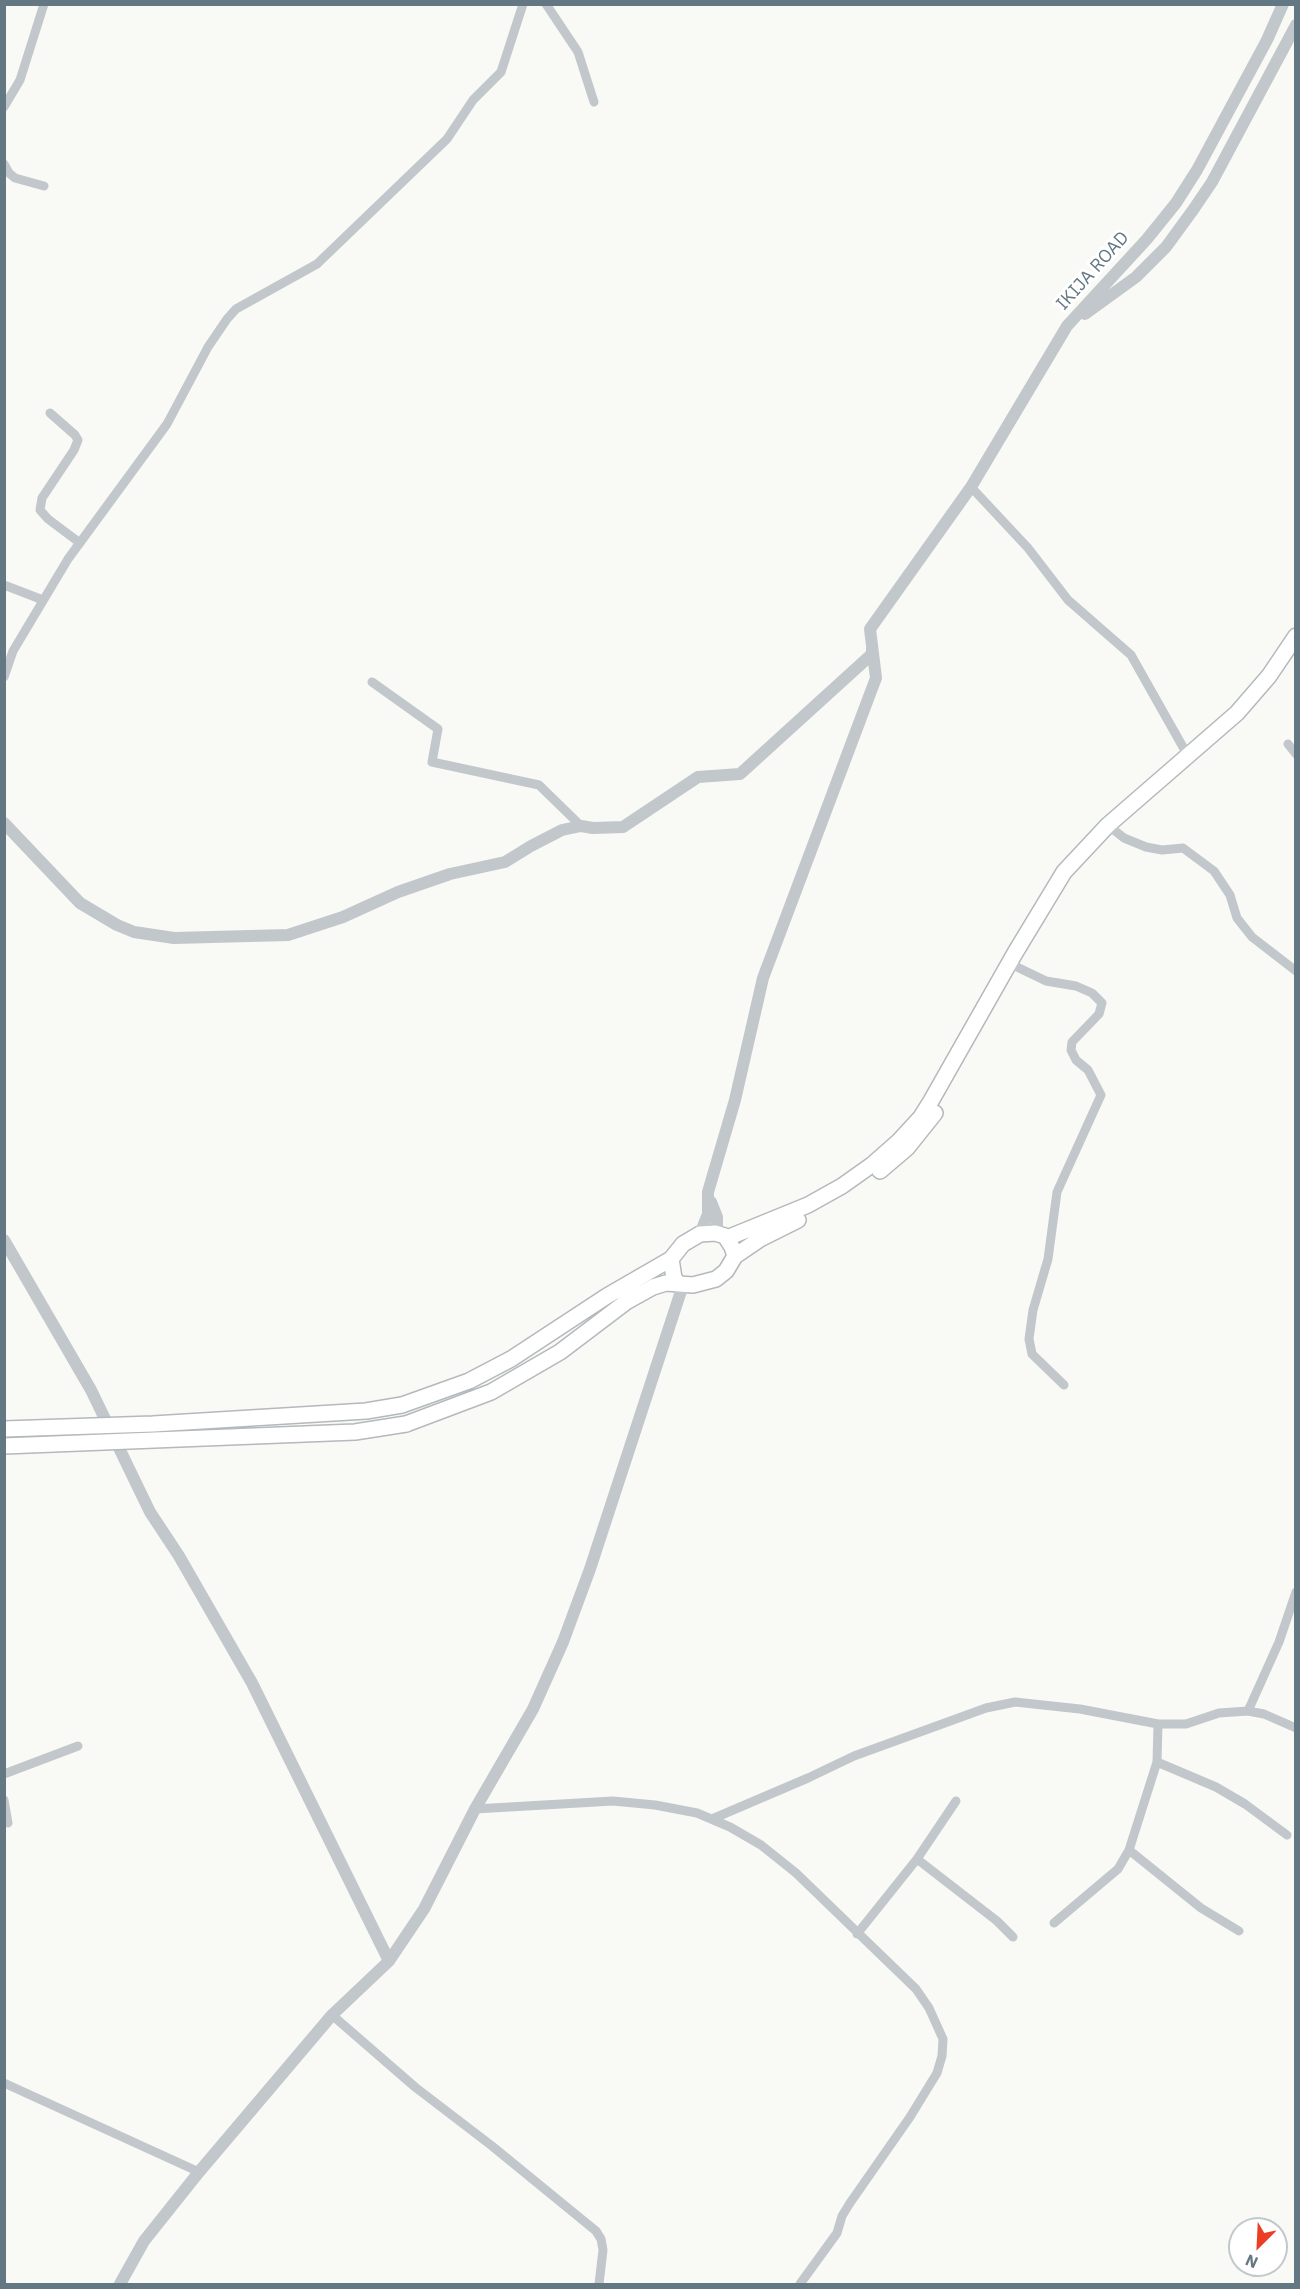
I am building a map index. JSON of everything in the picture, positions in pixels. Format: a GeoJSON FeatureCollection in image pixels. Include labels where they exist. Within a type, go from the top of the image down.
{"type":"FeatureCollection","features":[{"type":"Feature","properties":{"kind":"main road"},"geometry":{"type":"LineString","coordinates":[[4,1429],[153,1424],[331,1414],[402,1405],[469,1381],[511,1359],[607,1296],[671,1259],[683,1244],[700,1234],[722,1236],[808,1205],[842,1186],[873,1164],[921,1117],[1015,952],[1064,872],[1108,825],[1230,720],[1269,676],[1296,636]]}},
{"type":"Feature","properties":{"kind":"main road"},"geometry":{"type":"LineString","coordinates":[[4,1446],[356,1432],[406,1424],[491,1392],[560,1352],[626,1302],[653,1287],[666,1282],[680,1284],[709,1282],[726,1271],[735,1256],[760,1239],[846,1195],[907,1148],[939,1107],[1071,876],[1114,830],[1246,716],[1277,681],[1296,653]]}},
{"type":"Feature","properties":{"kind":"main road"},"geometry":{"type":"LineString","coordinates":[[722,1236],[735,1256]]}},
{"type":"Feature","properties":{"kind":"main road"},"geometry":{"type":"LineString","coordinates":[[671,1259],[674,1278],[680,1284]]}},
{"type":"Feature","properties":{"kind":"street"},"geometry":{"type":"LineString","coordinates":[[4,107],[20,80],[44,4]]}},
{"type":"Feature","properties":{"kind":"street"},"geometry":{"type":"LineString","coordinates":[[4,677],[13,651],[43,600],[80,543],[167,424],[208,347],[227,319],[236,309],[317,264],[447,139],[473,99],[501,72],[523,4]]}},
{"type":"Feature","properties":{"kind":"street"},"geometry":{"type":"LineString","coordinates":[[546,4],[578,52],[594,102]]}},
{"type":"Feature","properties":{"kind":"street","name":"IKIJA ROAD"},"geometry":{"type":"LineString","coordinates":[[1067,326],[1147,239],[1176,203],[1197,170],[1267,40],[1283,4]]}},
{"type":"Feature","properties":{"kind":"street","name":"IKIJA ROAD"},"geometry":{"type":"LineString","coordinates":[[1067,326],[1136,278],[1166,247],[1212,182],[1296,25]]}},
{"type":"Feature","properties":{"kind":"street"},"geometry":{"type":"LineString","coordinates":[[4,164],[15,178],[44,186]]}},
{"type":"Feature","properties":{"kind":"street"},"geometry":{"type":"LineString","coordinates":[[4,823],[80,903],[100,916],[134,932],[174,938],[288,935],[343,917],[398,892],[450,874],[505,862],[562,830],[581,826],[623,827],[698,777],[740,774],[872,654],[870,629],[971,487],[1067,326]]}},
{"type":"Feature","properties":{"kind":"street"},"geometry":{"type":"LineString","coordinates":[[50,413],[75,435],[78,441],[75,450],[42,498],[40,510],[48,519],[80,543]]}},
{"type":"Feature","properties":{"kind":"street"},"geometry":{"type":"LineString","coordinates":[[971,487],[1028,548],[1068,600],[1131,655],[1188,756]]}},
{"type":"Feature","properties":{"kind":"street"},"geometry":{"type":"LineString","coordinates":[[4,585],[43,600]]}},
{"type":"Feature","properties":{"kind":"street"},"geometry":{"type":"LineString","coordinates":[[700,1234],[708,1214],[708,1192],[735,1100],[763,978],[876,678],[870,629]]}},
{"type":"Feature","properties":{"kind":"street"},"geometry":{"type":"LineString","coordinates":[[372,682],[438,729],[432,762],[539,784],[581,826]]}},
{"type":"Feature","properties":{"kind":"street"},"geometry":{"type":"LineString","coordinates":[[1288,744],[1296,754]]}},
{"type":"Feature","properties":{"kind":"street"},"geometry":{"type":"LineString","coordinates":[[1114,830],[1124,838],[1146,847],[1162,850],[1183,848],[1214,872],[1230,895],[1237,918],[1252,936],[1296,971]]}},
{"type":"Feature","properties":{"kind":"street"},"geometry":{"type":"LineString","coordinates":[[1017,967],[1046,981],[1076,986],[1092,993],[1102,1003],[1099,1014],[1072,1042],[1071,1050],[1076,1060],[1088,1070],[1101,1095],[1057,1192],[1047,1259],[1033,1310],[1029,1339],[1032,1354],[1064,1385]]}},
{"type":"Feature","properties":{"kind":"street"},"geometry":{"type":"LineString","coordinates":[[708,1192],[722,1236]]}},
{"type":"Feature","properties":{"kind":"street"},"geometry":{"type":"LineString","coordinates":[[4,1240],[91,1390],[150,1512],[179,1556],[252,1683],[389,1961]]}},
{"type":"Feature","properties":{"kind":"street"},"geometry":{"type":"LineString","coordinates":[[675,1304],[709,1282]]}},
{"type":"Feature","properties":{"kind":"street"},"geometry":{"type":"LineString","coordinates":[[120,2284],[144,2241],[199,2172],[332,2015],[389,1961],[424,1909],[475,1809],[533,1709],[563,1642],[590,1569],[680,1284]]}},
{"type":"Feature","properties":{"kind":"street"},"geometry":{"type":"LineString","coordinates":[[1248,1711],[1279,1642],[1296,1592]]}},
{"type":"Feature","properties":{"kind":"street"},"geometry":{"type":"LineString","coordinates":[[712,1819],[854,1756],[986,1708],[1015,1702],[1045,1704],[1158,1724],[1186,1724],[1219,1713],[1248,1711],[1264,1714],[1296,1728]]}},
{"type":"Feature","properties":{"kind":"street"},"geometry":{"type":"LineString","coordinates":[[1054,1923],[1118,1869],[1129,1850],[1157,1762],[1158,1724]]}},
{"type":"Feature","properties":{"kind":"street"},"geometry":{"type":"LineString","coordinates":[[4,1774],[78,1746]]}},
{"type":"Feature","properties":{"kind":"street"},"geometry":{"type":"LineString","coordinates":[[1157,1762],[1216,1787],[1245,1804],[1287,1835]]}},
{"type":"Feature","properties":{"kind":"street"},"geometry":{"type":"LineString","coordinates":[[4,1800],[8,1823]]}},
{"type":"Feature","properties":{"kind":"street"},"geometry":{"type":"LineString","coordinates":[[475,1809],[613,1801],[698,1813],[761,1845],[787,1866],[916,1989],[943,2039],[942,2056],[937,2073],[910,2117],[842,2216],[837,2233],[800,2284]]}},
{"type":"Feature","properties":{"kind":"street"},"geometry":{"type":"LineString","coordinates":[[857,1934],[917,1859],[956,1801]]}},
{"type":"Feature","properties":{"kind":"street"},"geometry":{"type":"LineString","coordinates":[[1129,1850],[1201,1908],[1239,1931]]}},
{"type":"Feature","properties":{"kind":"street"},"geometry":{"type":"LineString","coordinates":[[917,1859],[1013,1936]]}},
{"type":"Feature","properties":{"kind":"street"},"geometry":{"type":"LineString","coordinates":[[332,2015],[415,2087],[596,2231],[601,2239],[603,2250],[599,2284]]}},
{"type":"Feature","properties":{"kind":"street"},"geometry":{"type":"LineString","coordinates":[[4,2083],[199,2172]]}}]}
